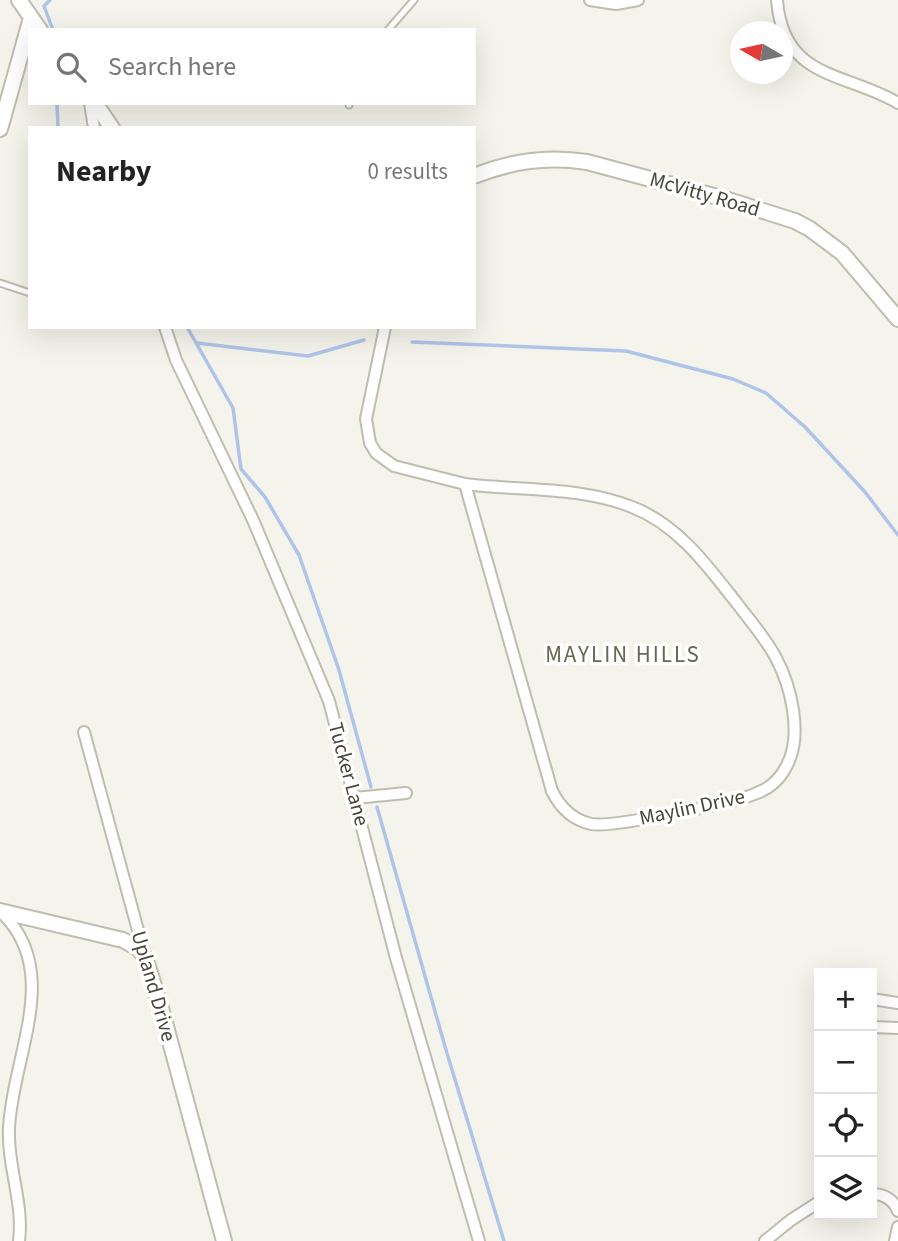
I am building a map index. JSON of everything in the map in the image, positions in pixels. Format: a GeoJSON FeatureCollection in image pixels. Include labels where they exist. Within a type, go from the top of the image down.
{"type":"FeatureCollection","features":[{"type":"Feature","properties":{"kind":"street"},"geometry":{"type":"LineString","coordinates":[[19,0],[36,24]]}},
{"type":"Feature","properties":{"kind":"street"},"geometry":{"type":"LineString","coordinates":[[590,0],[616,4],[638,0]]}},
{"type":"Feature","properties":{"kind":"street"},"geometry":{"type":"LineString","coordinates":[[777,0],[781,22],[788,39],[805,60],[828,76],[898,103]]}},
{"type":"Feature","properties":{"kind":"street"},"geometry":{"type":"LineString","coordinates":[[0,129],[28,47]]}},
{"type":"Feature","properties":{"kind":"street"},"geometry":{"type":"LineString","coordinates":[[92,105],[94,126]]}},
{"type":"Feature","properties":{"kind":"street"},"geometry":{"type":"LineString","coordinates":[[94,105],[111,126]]}},
{"type":"Feature","properties":{"kind":"street","name":"McVitty Road"},"geometry":{"type":"LineString","coordinates":[[476,175],[519,161],[564,159],[587,162],[773,213],[810,229],[829,241],[854,265],[898,319]]}},
{"type":"Feature","properties":{"kind":"street","name":"Tucker Lane"},"geometry":{"type":"LineString","coordinates":[[165,329],[176,360],[253,520],[329,701],[396,958],[479,1241]]}},
{"type":"Feature","properties":{"kind":"street","name":"Maylin Drive"},"geometry":{"type":"LineString","coordinates":[[385,329],[366,419],[370,443],[384,460],[394,466],[465,484],[592,495],[614,500],[655,518],[684,542],[720,583],[764,639],[785,679],[794,724],[794,745],[780,777],[770,786],[748,796],[604,825],[592,824],[570,814],[561,806],[552,790],[465,484]]}},
{"type":"Feature","properties":{"kind":"street","name":"Upland Drive"},"geometry":{"type":"LineString","coordinates":[[84,732],[224,1241]]}},
{"type":"Feature","properties":{"kind":"street"},"geometry":{"type":"LineString","coordinates":[[355,798],[407,793]]}},
{"type":"Feature","properties":{"kind":"street"},"geometry":{"type":"LineString","coordinates":[[1,912],[123,940],[139,949],[145,957]]}},
{"type":"Feature","properties":{"kind":"street"},"geometry":{"type":"LineString","coordinates":[[1,912],[26,945],[33,972],[33,988],[5,1126],[20,1224],[19,1241]]}},
{"type":"Feature","properties":{"kind":"street"},"geometry":{"type":"LineString","coordinates":[[877,1000],[898,1003]]}},
{"type":"Feature","properties":{"kind":"street"},"geometry":{"type":"LineString","coordinates":[[877,1027],[898,1028]]}},
{"type":"Feature","properties":{"kind":"street"},"geometry":{"type":"LineString","coordinates":[[877,1194],[891,1200],[898,1210]]}},
{"type":"Feature","properties":{"kind":"street"},"geometry":{"type":"LineString","coordinates":[[765,1241],[814,1205]]}},
{"type":"Feature","properties":{"kind":"street"},"geometry":{"type":"LineString","coordinates":[[895,1241],[898,1227]]}},
{"type":"Feature","properties":{"kind":"lane"},"geometry":{"type":"LineString","coordinates":[[390,28],[414,0]]}},
{"type":"Feature","properties":{"kind":"lane"},"geometry":{"type":"LineString","coordinates":[[0,283],[28,292]]}},
{"type":"Feature","properties":{"kind":"waterway"},"geometry":{"type":"LineString","coordinates":[[50,0],[44,6],[52,28]]}},
{"type":"Feature","properties":{"kind":"waterway"},"geometry":{"type":"LineString","coordinates":[[57,105],[58,126]]}},
{"type":"Feature","properties":{"kind":"waterway"},"geometry":{"type":"LineString","coordinates":[[188,329],[233,408],[241,469],[265,497],[299,555],[339,670],[371,787]]}},
{"type":"Feature","properties":{"kind":"waterway"},"geometry":{"type":"LineString","coordinates":[[197,343],[308,356],[364,340]]}},
{"type":"Feature","properties":{"kind":"waterway"},"geometry":{"type":"LineString","coordinates":[[412,342],[626,351],[733,379],[766,393],[805,427],[865,492],[898,535]]}},
{"type":"Feature","properties":{"kind":"waterway"},"geometry":{"type":"LineString","coordinates":[[377,807],[504,1241]]}},
{"type":"Feature","properties":{"kind":"district","name":"MAYLIN HILLS"},"geometry":{"type":"Point","coordinates":[623,654]}}]}
